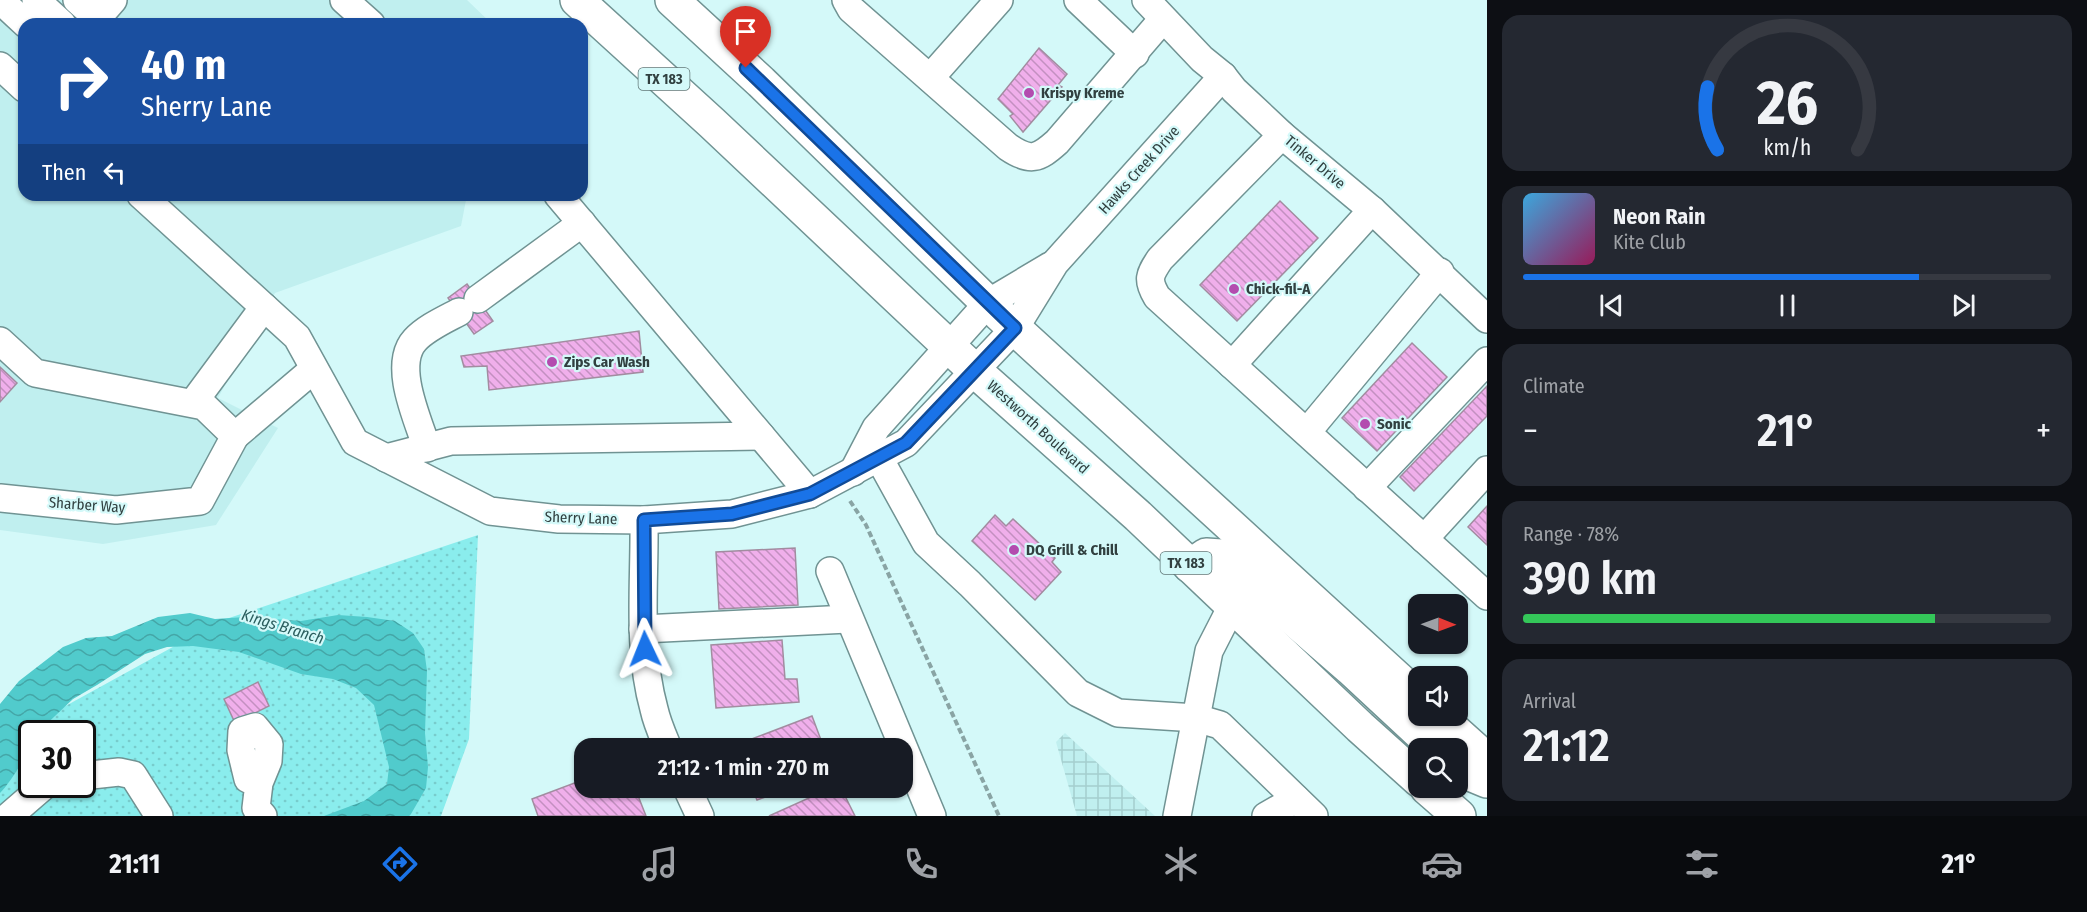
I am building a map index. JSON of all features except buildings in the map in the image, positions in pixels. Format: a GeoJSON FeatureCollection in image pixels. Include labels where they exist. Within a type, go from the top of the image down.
{"type":"FeatureCollection","features":[{"type":"Feature","properties":{"kind":"main road","name":"Westworth Boulevard"},"geometry":{"type":"LineString","coordinates":[[577,0],[1408,770]]}},
{"type":"Feature","properties":{"kind":"main road"},"geometry":{"type":"LineString","coordinates":[[672,0],[761,82],[988,303],[1408,688]]}},
{"type":"Feature","properties":{"kind":"main road"},"geometry":{"type":"LineString","coordinates":[[1190,566],[1206,555],[1221,556],[1351,669],[1425,738]]}},
{"type":"Feature","properties":{"kind":"main road"},"geometry":{"type":"LineString","coordinates":[[1449,726],[1487,760]]}},
{"type":"Feature","properties":{"kind":"main road"},"geometry":{"type":"LineString","coordinates":[[1468,773],[1487,781]]}},
{"type":"Feature","properties":{"kind":"main road"},"geometry":{"type":"LineString","coordinates":[[1438,798],[1459,816]]}},
{"type":"Feature","properties":{"kind":"street"},"geometry":{"type":"LineString","coordinates":[[0,0],[20,18]]}},
{"type":"Feature","properties":{"kind":"street"},"geometry":{"type":"LineString","coordinates":[[17,0],[36,18]]}},
{"type":"Feature","properties":{"kind":"street"},"geometry":{"type":"LineString","coordinates":[[36,0],[56,18]]}},
{"type":"Feature","properties":{"kind":"street"},"geometry":{"type":"LineString","coordinates":[[53,0],[95,17]]}},
{"type":"Feature","properties":{"kind":"street"},"geometry":{"type":"LineString","coordinates":[[77,0],[95,17]]}},
{"type":"Feature","properties":{"kind":"street"},"geometry":{"type":"LineString","coordinates":[[344,0],[364,18]]}},
{"type":"Feature","properties":{"kind":"street"},"geometry":{"type":"LineString","coordinates":[[846,0],[851,9],[1008,147],[1023,157],[1035,157],[1058,142],[1135,54],[1154,9]]}},
{"type":"Feature","properties":{"kind":"street"},"geometry":{"type":"LineString","coordinates":[[930,78],[999,0]]}},
{"type":"Feature","properties":{"kind":"street"},"geometry":{"type":"LineString","coordinates":[[1078,0],[1135,54]]}},
{"type":"Feature","properties":{"kind":"street","name":"Tinker Drive"},"geometry":{"type":"LineString","coordinates":[[1154,9],[1202,59],[1223,76],[1234,90],[1282,135],[1372,210],[1486,317]]}},
{"type":"Feature","properties":{"kind":"street"},"geometry":{"type":"LineString","coordinates":[[0,66],[18,82]]}},
{"type":"Feature","properties":{"kind":"street","name":"Hawks Creek Drive"},"geometry":{"type":"LineString","coordinates":[[1015,328],[1055,263],[1223,76]]}},
{"type":"Feature","properties":{"kind":"street"},"geometry":{"type":"LineString","coordinates":[[1282,135],[1160,259],[1151,272],[1150,285],[1157,297],[1487,596]]}},
{"type":"Feature","properties":{"kind":"street"},"geometry":{"type":"LineString","coordinates":[[0,341],[35,373],[199,404],[235,436],[314,369],[297,337],[148,201]]}},
{"type":"Feature","properties":{"kind":"street"},"geometry":{"type":"LineString","coordinates":[[563,201],[810,494]]}},
{"type":"Feature","properties":{"kind":"street"},"geometry":{"type":"LineString","coordinates":[[1232,365],[1372,210]]}},
{"type":"Feature","properties":{"kind":"street"},"geometry":{"type":"LineString","coordinates":[[427,448],[410,398],[406,376],[407,355],[413,342],[423,333],[468,306],[582,223]]}},
{"type":"Feature","properties":{"kind":"street","name":"Hawks Creek Drive"},"geometry":{"type":"LineString","coordinates":[[988,303],[1055,263]]}},
{"type":"Feature","properties":{"kind":"street"},"geometry":{"type":"LineString","coordinates":[[1307,432],[1440,272]]}},
{"type":"Feature","properties":{"kind":"street"},"geometry":{"type":"LineString","coordinates":[[845,476],[876,428],[988,303]]}},
{"type":"Feature","properties":{"kind":"street"},"geometry":{"type":"LineString","coordinates":[[199,404],[264,308]]}},
{"type":"Feature","properties":{"kind":"street","name":"Sherry Lane"},"geometry":{"type":"LineString","coordinates":[[314,369],[354,442],[490,511],[559,519],[644,520],[732,514],[810,494],[845,476],[906,443],[1015,328]]}},
{"type":"Feature","properties":{"kind":"street"},"geometry":{"type":"LineString","coordinates":[[1367,488],[1487,361]]}},
{"type":"Feature","properties":{"kind":"street","name":"Sharber Way"},"geometry":{"type":"LineString","coordinates":[[0,498],[116,510],[200,501],[235,436]]}},
{"type":"Feature","properties":{"kind":"street"},"geometry":{"type":"LineString","coordinates":[[387,458],[451,441],[761,436]]}},
{"type":"Feature","properties":{"kind":"street"},"geometry":{"type":"LineString","coordinates":[[879,458],[926,543],[1078,693],[1118,713],[1196,718],[1221,725],[1305,807]]}},
{"type":"Feature","properties":{"kind":"street"},"geometry":{"type":"LineString","coordinates":[[1424,539],[1487,470]]}},
{"type":"Feature","properties":{"kind":"street"},"geometry":{"type":"LineString","coordinates":[[644,520],[643,629],[646,668],[654,709],[664,738]]}},
{"type":"Feature","properties":{"kind":"street"},"geometry":{"type":"LineString","coordinates":[[830,571],[848,619],[932,816]]}},
{"type":"Feature","properties":{"kind":"street"},"geometry":{"type":"LineString","coordinates":[[1177,816],[1209,651],[1232,606]]}},
{"type":"Feature","properties":{"kind":"street"},"geometry":{"type":"LineString","coordinates":[[643,629],[848,619]]}},
{"type":"Feature","properties":{"kind":"street"},"geometry":{"type":"LineString","coordinates":[[96,774],[118,772],[134,775],[159,816]]}},
{"type":"Feature","properties":{"kind":"street"},"geometry":{"type":"LineString","coordinates":[[9,816],[30,798]]}},
{"type":"Feature","properties":{"kind":"street"},"geometry":{"type":"LineString","coordinates":[[691,798],[699,816]]}},
{"type":"Feature","properties":{"kind":"street"},"geometry":{"type":"LineString","coordinates":[[1266,816],[1305,807]]}},
{"type":"Feature","properties":{"kind":"path"},"geometry":{"type":"LineString","coordinates":[[845,476],[999,816]]}},
{"type":"Feature","properties":{"kind":"shaded area"},"geometry":{"type":"Polygon","coordinates":[[[0,0],[467,0],[486,18],[18,18],[18,201],[466,201],[461,226],[275,293],[218,398],[278,428],[216,525],[103,544],[0,530],[0,0]]]}},
{"type":"Feature","properties":{"kind":"shaded area"},"geometry":{"type":"Polygon","coordinates":[[[478,535],[469,739],[441,816],[0,816],[0,754],[11,736],[18,732],[18,798],[96,798],[96,720],[40,720],[220,621],[478,535]]]}},
{"type":"Feature","properties":{"kind":"shaded area"},"geometry":{"type":"Polygon","coordinates":[[[1065,733],[1155,816],[1077,816],[1056,742],[1065,733]]]}},
{"type":"Feature","properties":{"kind":"water","name":"Kings Branch"},"geometry":{"type":"Polygon","coordinates":[[[190,613],[215,619],[245,617],[301,621],[338,615],[395,621],[413,633],[424,649],[427,671],[425,733],[428,767],[426,788],[411,814],[409,816],[324,816],[364,801],[387,784],[389,767],[374,705],[356,688],[333,679],[301,674],[239,652],[193,646],[167,647],[145,654],[73,699],[51,720],[18,720],[18,768],[0,793],[0,704],[19,681],[63,647],[86,638],[112,636],[158,617],[190,613]]]}},
{"type":"Feature","properties":{"kind":"place","name":"Krispy Kreme"},"geometry":{"type":"Point","coordinates":[1029,93]}},
{"type":"Feature","properties":{"kind":"place","name":"Chick-fil-A"},"geometry":{"type":"Point","coordinates":[1234,289]}},
{"type":"Feature","properties":{"kind":"place","name":"Zips Car Wash"},"geometry":{"type":"Point","coordinates":[552,362]}},
{"type":"Feature","properties":{"kind":"place","name":"Sonic"},"geometry":{"type":"Point","coordinates":[1365,424]}},
{"type":"Feature","properties":{"kind":"place","name":"DQ Grill & Chill"},"geometry":{"type":"Point","coordinates":[1014,550]}},
{"type":"Feature","properties":{"kind":"route"},"geometry":{"type":"LineString","coordinates":[[645,649],[643,629],[644,520],[732,514],[810,494],[906,443],[1015,328],[746,68]]}}]}
